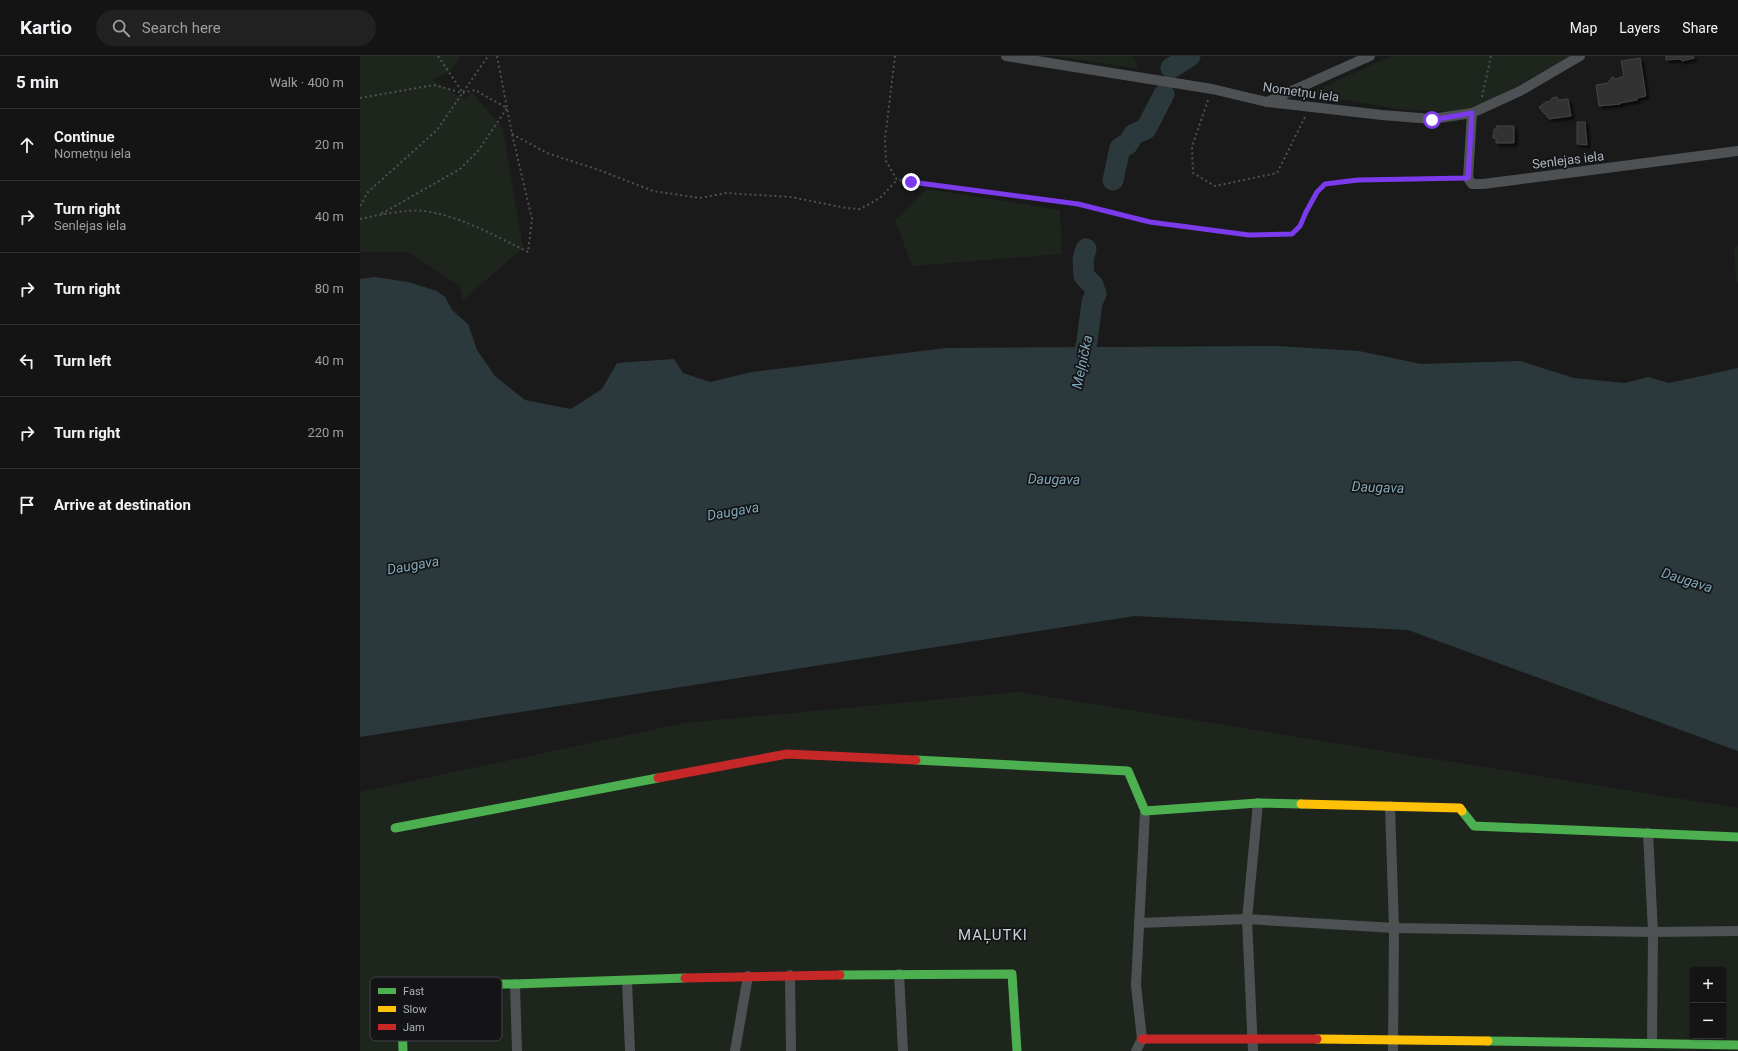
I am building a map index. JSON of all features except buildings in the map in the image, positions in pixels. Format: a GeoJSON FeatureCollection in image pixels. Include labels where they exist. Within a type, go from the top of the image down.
{"type":"FeatureCollection","features":[{"type":"Feature","properties":{"kind":"street","name":"Nometņu iela"},"geometry":{"type":"LineString","coordinates":[[1006,56],[1212,89],[1267,102],[1432,120],[1476,111],[1520,91],[1580,56]]}},
{"type":"Feature","properties":{"kind":"street"},"geometry":{"type":"LineString","coordinates":[[1267,102],[1370,56]]}},
{"type":"Feature","properties":{"kind":"street"},"geometry":{"type":"LineString","coordinates":[[1468,178],[1476,111]]}},
{"type":"Feature","properties":{"kind":"street","name":"Senlejas iela"},"geometry":{"type":"LineString","coordinates":[[1468,178],[1472,184],[1483,184],[1738,151]]}},
{"type":"Feature","properties":{"kind":"street"},"geometry":{"type":"LineString","coordinates":[[395,828],[787,754],[1128,771],[1145,811],[1136,985],[1142,1039],[1136,1051]]}},
{"type":"Feature","properties":{"kind":"street"},"geometry":{"type":"LineString","coordinates":[[1253,1051],[1247,919],[1258,803]]}},
{"type":"Feature","properties":{"kind":"street"},"geometry":{"type":"LineString","coordinates":[[1145,811],[1258,803],[1460,808],[1474,826],[1738,837]]}},
{"type":"Feature","properties":{"kind":"street"},"geometry":{"type":"LineString","coordinates":[[1390,806],[1394,928],[1392,1051]]}},
{"type":"Feature","properties":{"kind":"street"},"geometry":{"type":"LineString","coordinates":[[1648,833],[1654,932],[1652,1043]]}},
{"type":"Feature","properties":{"kind":"street"},"geometry":{"type":"LineString","coordinates":[[1139,923],[1247,919],[1394,928],[1654,932],[1738,931]]}},
{"type":"Feature","properties":{"kind":"street"},"geometry":{"type":"LineString","coordinates":[[899,974],[903,1051]]}},
{"type":"Feature","properties":{"kind":"street"},"geometry":{"type":"LineString","coordinates":[[502,984],[790,975],[1012,974],[1018,1051]]}},
{"type":"Feature","properties":{"kind":"street"},"geometry":{"type":"LineString","coordinates":[[790,975],[791,1051]]}},
{"type":"Feature","properties":{"kind":"street"},"geometry":{"type":"LineString","coordinates":[[735,1051],[748,976]]}},
{"type":"Feature","properties":{"kind":"street"},"geometry":{"type":"LineString","coordinates":[[627,980],[630,1051]]}},
{"type":"Feature","properties":{"kind":"street"},"geometry":{"type":"LineString","coordinates":[[515,984],[517,1051]]}},
{"type":"Feature","properties":{"kind":"street"},"geometry":{"type":"LineString","coordinates":[[1142,1039],[1393,1039],[1738,1045]]}},
{"type":"Feature","properties":{"kind":"street"},"geometry":{"type":"LineString","coordinates":[[403,1041],[403,1051]]}},
{"type":"Feature","properties":{"kind":"path"},"geometry":{"type":"LineString","coordinates":[[438,56],[463,93]]}},
{"type":"Feature","properties":{"kind":"path"},"geometry":{"type":"LineString","coordinates":[[360,206],[368,192],[437,130],[488,56]]}},
{"type":"Feature","properties":{"kind":"path"},"geometry":{"type":"LineString","coordinates":[[360,219],[379,215],[423,211],[450,216],[528,252],[532,219],[512,134],[498,56]]}},
{"type":"Feature","properties":{"kind":"path"},"geometry":{"type":"LineString","coordinates":[[895,56],[885,139],[886,161],[897,180]]}},
{"type":"Feature","properties":{"kind":"path"},"geometry":{"type":"LineString","coordinates":[[1476,111],[1491,56]]}},
{"type":"Feature","properties":{"kind":"path"},"geometry":{"type":"LineString","coordinates":[[360,98],[434,85],[463,93],[475,90],[507,108]]}},
{"type":"Feature","properties":{"kind":"path"},"geometry":{"type":"LineString","coordinates":[[1212,89],[1192,147],[1192,160],[1193,173],[1215,186],[1276,173],[1310,107]]}},
{"type":"Feature","properties":{"kind":"path"},"geometry":{"type":"LineString","coordinates":[[379,215],[460,169],[478,151],[507,108]]}},
{"type":"Feature","properties":{"kind":"path"},"geometry":{"type":"LineString","coordinates":[[512,134],[547,153],[599,170],[653,191],[700,198],[726,193],[791,196],[860,209],[880,198],[897,180]]}},
{"type":"Feature","properties":{"kind":"path"},"geometry":{"type":"LineString","coordinates":[[897,180],[1078,204],[1150,222],[1249,235],[1292,234],[1300,226],[1317,192],[1325,184],[1358,180],[1468,178]]}},
{"type":"Feature","properties":{"kind":"shaded area"},"geometry":{"type":"Polygon","coordinates":[[[360,56],[460,56],[452,70],[432,80],[464,99],[472,92],[503,129],[523,248],[463,300],[459,286],[408,252],[360,252],[360,56]]]}},
{"type":"Feature","properties":{"kind":"shaded area"},"geometry":{"type":"Polygon","coordinates":[[[1056,56],[1133,56],[1139,69],[1056,56]]]}},
{"type":"Feature","properties":{"kind":"shaded area"},"geometry":{"type":"Polygon","coordinates":[[[1391,56],[1572,56],[1491,100],[1469,108],[1446,112],[1398,109],[1308,94],[1391,56]]]}},
{"type":"Feature","properties":{"kind":"shaded area"},"geometry":{"type":"Polygon","coordinates":[[[927,189],[1060,210],[1062,254],[912,266],[895,220],[927,189]]]}},
{"type":"Feature","properties":{"kind":"shaded area"},"geometry":{"type":"Polygon","coordinates":[[[1738,245],[1738,283],[1736,282],[1734,247],[1738,245]]]}},
{"type":"Feature","properties":{"kind":"shaded area"},"geometry":{"type":"Polygon","coordinates":[[[1019,692],[1738,808],[1738,1051],[360,1051],[360,792],[684,723],[1019,692]]]}},
{"type":"Feature","properties":{"kind":"water","name":"Daugava"},"geometry":{"type":"Polygon","coordinates":[[[375,277],[408,282],[437,291],[445,297],[452,310],[468,324],[477,350],[495,376],[525,400],[571,409],[602,389],[617,363],[674,359],[683,373],[710,382],[752,372],[946,348],[1277,346],[1359,351],[1421,364],[1520,361],[1574,378],[1625,383],[1648,377],[1669,383],[1738,368],[1738,751],[1408,630],[1135,616],[360,737],[360,279],[375,277]]]}},
{"type":"Feature","properties":{"kind":"waterway","name":"Meļņička"},"geometry":{"type":"LineString","coordinates":[[1171,68],[1190,56]]}},
{"type":"Feature","properties":{"kind":"waterway","name":"Meļņička"},"geometry":{"type":"LineString","coordinates":[[1113,180],[1120,148],[1127,145],[1134,134],[1146,129],[1164,94]]}},
{"type":"Feature","properties":{"kind":"waterway","name":"Meļņička"},"geometry":{"type":"LineString","coordinates":[[1079,376],[1087,341],[1092,302],[1096,294],[1093,285],[1084,276],[1083,260],[1086,249]]}},
{"type":"Feature","properties":{"kind":"traffic: fast"},"geometry":{"type":"LineString","coordinates":[[916,760],[1128,771],[1145,811],[1258,803],[1301,804]]}},
{"type":"Feature","properties":{"kind":"traffic: fast"},"geometry":{"type":"LineString","coordinates":[[395,828],[658,778]]}},
{"type":"Feature","properties":{"kind":"traffic: fast"},"geometry":{"type":"LineString","coordinates":[[1462,811],[1474,826],[1738,837]]}},
{"type":"Feature","properties":{"kind":"traffic: fast"},"geometry":{"type":"LineString","coordinates":[[840,975],[1012,974],[1017,1051]]}},
{"type":"Feature","properties":{"kind":"traffic: fast"},"geometry":{"type":"LineString","coordinates":[[502,984],[685,978]]}},
{"type":"Feature","properties":{"kind":"traffic: fast"},"geometry":{"type":"LineString","coordinates":[[403,1041],[403,1051]]}},
{"type":"Feature","properties":{"kind":"traffic: fast"},"geometry":{"type":"LineString","coordinates":[[1488,1041],[1738,1045]]}},
{"type":"Feature","properties":{"kind":"traffic: slow"},"geometry":{"type":"LineString","coordinates":[[1301,804],[1460,808],[1462,811]]}},
{"type":"Feature","properties":{"kind":"traffic: slow"},"geometry":{"type":"LineString","coordinates":[[1317,1039],[1488,1041]]}},
{"type":"Feature","properties":{"kind":"traffic: jam"},"geometry":{"type":"LineString","coordinates":[[658,778],[787,754],[916,760]]}},
{"type":"Feature","properties":{"kind":"traffic: jam"},"geometry":{"type":"LineString","coordinates":[[685,978],[840,975]]}},
{"type":"Feature","properties":{"kind":"traffic: jam"},"geometry":{"type":"LineString","coordinates":[[1142,1039],[1317,1039]]}},
{"type":"Feature","properties":{"kind":"district","name":"MAĻUTKI"},"geometry":{"type":"Point","coordinates":[993,935]}},
{"type":"Feature","properties":{"kind":"route"},"geometry":{"type":"LineString","coordinates":[[911,182],[1078,204],[1150,222],[1208,230],[1249,235],[1292,234],[1300,226],[1317,192],[1325,184],[1358,180],[1468,178],[1472,113],[1432,120]]}}]}
